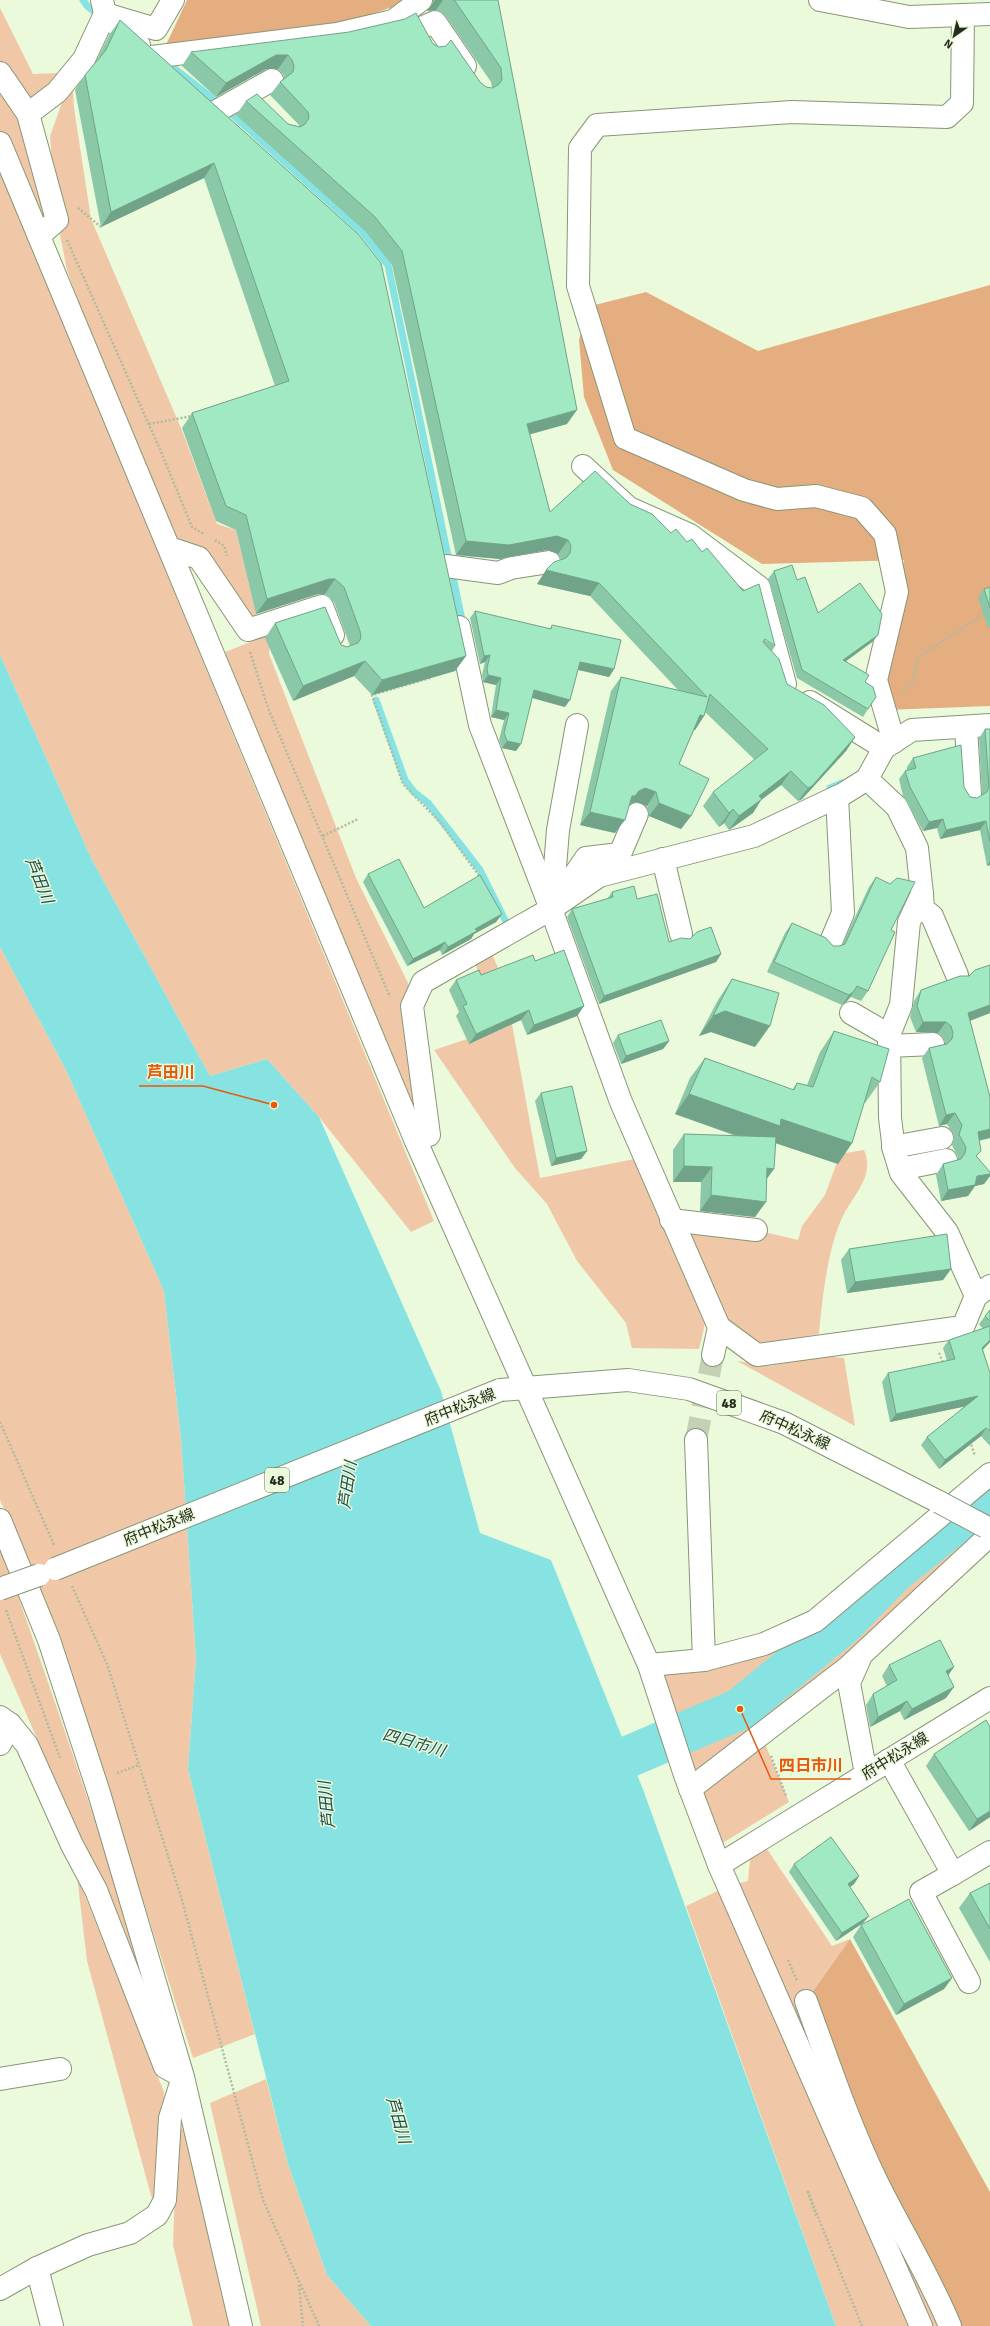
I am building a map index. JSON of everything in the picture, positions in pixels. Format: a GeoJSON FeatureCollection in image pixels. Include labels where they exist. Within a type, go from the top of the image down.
{"type":"FeatureCollection","features":[{"type":"Feature","properties":{"kind":"street"},"geometry":{"type":"LineString","coordinates":[[104,7],[156,29],[173,0]]}},
{"type":"Feature","properties":{"kind":"street"},"geometry":{"type":"LineString","coordinates":[[820,0],[909,17],[990,14]]}},
{"type":"Feature","properties":{"kind":"street"},"geometry":{"type":"LineString","coordinates":[[152,57],[337,34],[393,21],[416,4],[421,28],[431,48]]}},
{"type":"Feature","properties":{"kind":"street"},"geometry":{"type":"LineString","coordinates":[[104,7],[152,57],[175,77]]}},
{"type":"Feature","properties":{"kind":"street"},"geometry":{"type":"LineString","coordinates":[[28,114],[57,92],[84,60],[104,7]]}},
{"type":"Feature","properties":{"kind":"street"},"geometry":{"type":"LineString","coordinates":[[889,745],[885,710],[876,680],[897,592],[884,534],[862,508],[816,496],[778,499],[744,490],[625,438],[578,286],[580,148],[597,125],[792,112],[947,117],[962,103],[963,15]]}},
{"type":"Feature","properties":{"kind":"street"},"geometry":{"type":"LineString","coordinates":[[421,28],[434,22],[477,83]]}},
{"type":"Feature","properties":{"kind":"street"},"geometry":{"type":"LineString","coordinates":[[0,73],[28,114],[56,214],[57,220],[39,236]]}},
{"type":"Feature","properties":{"kind":"street"},"geometry":{"type":"LineString","coordinates":[[228,105],[272,80]]}},
{"type":"Feature","properties":{"kind":"street"},"geometry":{"type":"LineString","coordinates":[[198,97],[228,105],[266,108]]}},
{"type":"Feature","properties":{"kind":"street"},"geometry":{"type":"LineString","coordinates":[[228,105],[233,128]]}},
{"type":"Feature","properties":{"kind":"street"},"geometry":{"type":"LineString","coordinates":[[0,143],[415,1140],[649,1665],[688,1782],[719,1865],[868,2183],[935,2291],[950,2326]]}},
{"type":"Feature","properties":{"kind":"street"},"geometry":{"type":"LineString","coordinates":[[583,466],[629,508],[690,535],[759,587],[787,690],[889,745]]}},
{"type":"Feature","properties":{"kind":"street"},"geometry":{"type":"LineString","coordinates":[[169,548],[199,558],[248,629],[322,606],[338,650]]}},
{"type":"Feature","properties":{"kind":"street"},"geometry":{"type":"LineString","coordinates":[[550,562],[511,568],[498,573],[448,577],[480,725],[551,909],[621,1102],[719,1327],[757,1355],[963,1327],[983,1291],[947,1232],[900,1170],[893,1147],[890,1118],[889,1040],[901,1005],[909,922],[922,894]]}},
{"type":"Feature","properties":{"kind":"street"},"geometry":{"type":"LineString","coordinates":[[551,909],[558,830],[577,725]]}},
{"type":"Feature","properties":{"kind":"street"},"geometry":{"type":"LineString","coordinates":[[415,1140],[429,1135],[412,1006],[423,982],[551,909],[599,876],[754,836],[837,797],[867,779],[889,745],[912,730],[990,725]]}},
{"type":"Feature","properties":{"kind":"street"},"geometry":{"type":"LineString","coordinates":[[966,727],[970,796]]}},
{"type":"Feature","properties":{"kind":"street"},"geometry":{"type":"LineString","coordinates":[[867,779],[884,793],[900,814],[917,848],[922,894],[922,909],[932,916],[957,975]]}},
{"type":"Feature","properties":{"kind":"street"},"geometry":{"type":"LineString","coordinates":[[830,944],[843,913],[850,884],[837,797]]}},
{"type":"Feature","properties":{"kind":"street"},"geometry":{"type":"LineString","coordinates":[[551,909],[586,858],[620,854],[637,814]]}},
{"type":"Feature","properties":{"kind":"street"},"geometry":{"type":"LineString","coordinates":[[663,859],[681,934]]}},
{"type":"Feature","properties":{"kind":"street"},"geometry":{"type":"LineString","coordinates":[[852,1013],[889,1040],[933,1044]]}},
{"type":"Feature","properties":{"kind":"street"},"geometry":{"type":"LineString","coordinates":[[893,1147],[942,1138]]}},
{"type":"Feature","properties":{"kind":"street"},"geometry":{"type":"LineString","coordinates":[[900,1170],[946,1160]]}},
{"type":"Feature","properties":{"kind":"street"},"geometry":{"type":"LineString","coordinates":[[672,1220],[756,1230]]}},
{"type":"Feature","properties":{"kind":"street"},"geometry":{"type":"LineString","coordinates":[[713,1355],[719,1327]]}},
{"type":"Feature","properties":{"kind":"street","name":"府中松永線"},"geometry":{"type":"LineString","coordinates":[[2,1598],[55,1568],[500,1390],[628,1380],[689,1389],[784,1423],[939,1502],[989,1530]]}},
{"type":"Feature","properties":{"kind":"street"},"geometry":{"type":"LineString","coordinates":[[696,1440],[704,1660]]}},
{"type":"Feature","properties":{"kind":"street"},"geometry":{"type":"LineString","coordinates":[[649,1665],[704,1660],[764,1644],[815,1621],[990,1474]]}},
{"type":"Feature","properties":{"kind":"street"},"geometry":{"type":"LineString","coordinates":[[0,1520],[49,1640],[96,1782],[183,2077],[241,2326]]}},
{"type":"Feature","properties":{"kind":"street"},"geometry":{"type":"LineString","coordinates":[[688,1782],[761,1734],[847,1668],[989,1530]]}},
{"type":"Feature","properties":{"kind":"street"},"geometry":{"type":"LineString","coordinates":[[863,1652],[849,1683],[866,1774]]}},
{"type":"Feature","properties":{"kind":"street","name":"府中松永線"},"geometry":{"type":"LineString","coordinates":[[719,1865],[990,1698]]}},
{"type":"Feature","properties":{"kind":"street"},"geometry":{"type":"LineString","coordinates":[[5,1721],[27,1745],[72,1845],[96,1890],[165,2067],[183,2077]]}},
{"type":"Feature","properties":{"kind":"street"},"geometry":{"type":"LineString","coordinates":[[0,1744],[5,1721]]}},
{"type":"Feature","properties":{"kind":"street"},"geometry":{"type":"LineString","coordinates":[[889,1760],[953,1874]]}},
{"type":"Feature","properties":{"kind":"street"},"geometry":{"type":"LineString","coordinates":[[969,1982],[921,1892],[990,1852]]}},
{"type":"Feature","properties":{"kind":"street"},"geometry":{"type":"LineString","coordinates":[[806,2001],[844,2106],[868,2183],[921,2326]]}},
{"type":"Feature","properties":{"kind":"street"},"geometry":{"type":"LineString","coordinates":[[0,2078],[60,2069]]}},
{"type":"Feature","properties":{"kind":"street"},"geometry":{"type":"LineString","coordinates":[[0,2288],[37,2268],[88,2245],[130,2233],[157,2215],[165,2200],[170,2118],[183,2077]]}},
{"type":"Feature","properties":{"kind":"street"},"geometry":{"type":"LineString","coordinates":[[37,2268],[52,2326]]}},
{"type":"Feature","properties":{"kind":"path"},"geometry":{"type":"LineString","coordinates":[[56,214],[149,424],[192,527],[224,546],[228,561]]}},
{"type":"Feature","properties":{"kind":"path"},"geometry":{"type":"LineString","coordinates":[[149,424],[194,416]]}},
{"type":"Feature","properties":{"kind":"path"},"geometry":{"type":"LineString","coordinates":[[885,710],[912,683],[918,657],[984,615],[978,597],[984,595]]}},
{"type":"Feature","properties":{"kind":"path"},"geometry":{"type":"LineString","coordinates":[[248,629],[247,643],[268,708],[390,998]]}},
{"type":"Feature","properties":{"kind":"path"},"geometry":{"type":"LineString","coordinates":[[467,667],[372,695],[403,784],[440,822],[481,880]]}},
{"type":"Feature","properties":{"kind":"path"},"geometry":{"type":"LineString","coordinates":[[323,836],[358,820]]}},
{"type":"Feature","properties":{"kind":"path"},"geometry":{"type":"LineString","coordinates":[[932,1332],[945,1369]]}},
{"type":"Feature","properties":{"kind":"path"},"geometry":{"type":"LineString","coordinates":[[0,1422],[55,1568],[107,1664],[182,1900],[263,2200],[319,2326]]}},
{"type":"Feature","properties":{"kind":"path"},"geometry":{"type":"LineString","coordinates":[[968,1434],[976,1456]]}},
{"type":"Feature","properties":{"kind":"path"},"geometry":{"type":"LineString","coordinates":[[2,1598],[60,1759]]}},
{"type":"Feature","properties":{"kind":"path"},"geometry":{"type":"LineString","coordinates":[[761,1734],[789,1802]]}},
{"type":"Feature","properties":{"kind":"path"},"geometry":{"type":"LineString","coordinates":[[816,2216],[808,2192],[862,2326]]}},
{"type":"Feature","properties":{"kind":"path"},"geometry":{"type":"LineString","coordinates":[[298,2281],[303,2326]]}},
{"type":"Feature","properties":{"kind":"shaded area"},"geometry":{"type":"Polygon","coordinates":[[[187,0],[413,0],[337,26],[165,47],[187,0]]]}},
{"type":"Feature","properties":{"kind":"shaded area"},"geometry":{"type":"Polygon","coordinates":[[[0,8],[33,74],[59,73],[28,114],[56,211],[50,136],[72,75],[74,108],[91,219],[181,428],[217,524],[236,530],[259,626],[203,564],[169,548],[67,270],[56,214],[39,236],[0,143],[0,8]]]}},
{"type":"Feature","properties":{"kind":"shaded area"},"geometry":{"type":"Polygon","coordinates":[[[0,170],[434,1221],[411,1232],[319,1117],[267,1059],[210,1076],[92,860],[0,655],[0,170]]]}},
{"type":"Feature","properties":{"kind":"shaded area"},"geometry":{"type":"Polygon","coordinates":[[[990,285],[990,706],[885,710],[876,680],[904,560],[762,564],[613,470],[584,397],[579,340],[587,307],[646,292],[758,351],[990,285]]]}},
{"type":"Feature","properties":{"kind":"shaded area"},"geometry":{"type":"Polygon","coordinates":[[[271,634],[269,654],[356,878],[408,983],[421,1071],[413,1110],[225,652],[271,634]]]}},
{"type":"Feature","properties":{"kind":"shaded area"},"geometry":{"type":"Polygon","coordinates":[[[488,945],[520,1018],[512,1024],[540,1178],[634,1159],[705,1324],[699,1349],[632,1348],[626,1323],[577,1261],[547,1204],[515,1168],[434,1050],[497,1029],[472,954],[488,945]]]}},
{"type":"Feature","properties":{"kind":"shaded area"},"geometry":{"type":"Polygon","coordinates":[[[0,947],[66,1070],[164,1291],[181,1438],[196,1659],[188,1769],[255,2034],[193,2058],[143,1900],[31,1570],[0,1500],[0,947]]]}},
{"type":"Feature","properties":{"kind":"shaded area"},"geometry":{"type":"Polygon","coordinates":[[[864,1150],[867,1159],[865,1176],[838,1226],[830,1256],[824,1289],[819,1334],[760,1344],[723,1321],[676,1224],[756,1230],[798,1240],[802,1226],[825,1195],[840,1154],[864,1150]]]}},
{"type":"Feature","properties":{"kind":"shaded area"},"geometry":{"type":"Polygon","coordinates":[[[822,1356],[844,1358],[855,1426],[737,1361],[769,1366],[822,1356]]]}},
{"type":"Feature","properties":{"kind":"shaded area"},"geometry":{"type":"Polygon","coordinates":[[[990,1481],[990,1535],[761,1734],[789,1802],[713,1849],[649,1665],[764,1644],[990,1481]]]}},
{"type":"Feature","properties":{"kind":"shaded area"},"geometry":{"type":"Polygon","coordinates":[[[0,1545],[95,1822],[147,1990],[0,1654],[0,1545]]]}},
{"type":"Feature","properties":{"kind":"shaded area"},"geometry":{"type":"Polygon","coordinates":[[[767,1849],[832,1946],[850,1939],[806,2001],[950,2326],[836,2326],[686,1906],[728,1886],[748,1881],[750,1859],[767,1849]]]}},
{"type":"Feature","properties":{"kind":"shaded area"},"geometry":{"type":"Polygon","coordinates":[[[77,1876],[164,2092],[161,2194],[152,2199],[87,1961],[77,1876]]]}},
{"type":"Feature","properties":{"kind":"shaded area"},"geometry":{"type":"Polygon","coordinates":[[[850,1939],[990,2192],[990,2326],[950,2326],[806,2001],[850,1939]]]}},
{"type":"Feature","properties":{"kind":"shaded area"},"geometry":{"type":"Polygon","coordinates":[[[266,2079],[288,2164],[327,2275],[371,2326],[261,2326],[210,2103],[266,2079]]]}},
{"type":"Feature","properties":{"kind":"shaded area"},"geometry":{"type":"Polygon","coordinates":[[[186,2127],[235,2326],[193,2326],[173,2245],[177,2131],[186,2127]]]}},
{"type":"Feature","properties":{"kind":"water"},"geometry":{"type":"Polygon","coordinates":[[[0,655],[92,860],[210,1076],[267,1059],[319,1117],[441,1391],[480,1533],[551,1560],[644,1792],[836,2326],[371,2326],[327,2275],[288,2164],[188,1769],[196,1659],[181,1438],[164,1291],[66,1070],[0,947],[0,655]]]}},
{"type":"Feature","properties":{"kind":"building"},"geometry":{"type":"Polygon","coordinates":[[[453,0],[498,0],[577,410],[527,424],[550,512],[595,471],[630,504],[652,514],[671,533],[676,529],[687,542],[692,539],[702,552],[707,548],[743,591],[759,584],[775,646],[765,639],[763,642],[779,659],[787,684],[824,705],[855,737],[812,786],[808,788],[791,771],[759,796],[762,799],[739,816],[733,809],[729,813],[713,792],[768,749],[710,694],[704,716],[700,715],[679,764],[709,779],[691,816],[659,803],[656,792],[645,788],[639,791],[635,796],[632,796],[625,820],[590,812],[621,677],[707,697],[599,583],[546,570],[554,562],[566,558],[570,553],[571,546],[568,540],[557,536],[509,545],[466,541],[402,251],[375,217],[246,101],[257,94],[288,124],[300,127],[305,124],[309,118],[308,112],[280,82],[293,72],[294,66],[288,55],[276,55],[226,83],[191,52],[349,32],[405,19],[416,13],[433,44],[439,47],[446,46],[451,40],[480,82],[486,87],[492,88],[498,85],[502,80],[501,68],[453,0]]]}},
{"type":"Feature","properties":{"kind":"building"},"geometry":{"type":"Polygon","coordinates":[[[120,20],[358,234],[381,263],[466,656],[382,680],[365,661],[303,686],[275,623],[325,607],[341,645],[347,647],[358,643],[361,638],[360,631],[344,587],[335,579],[329,579],[267,599],[246,515],[226,506],[192,413],[289,381],[214,163],[111,212],[85,75],[106,50],[120,20]]]}},
{"type":"Feature","properties":{"kind":"building"},"geometry":{"type":"Polygon","coordinates":[[[792,565],[797,580],[805,577],[818,613],[860,583],[882,614],[878,635],[843,660],[869,675],[865,682],[873,687],[876,697],[868,709],[802,670],[774,571],[792,565]]]}},
{"type":"Feature","properties":{"kind":"building"},"geometry":{"type":"Polygon","coordinates":[[[990,587],[990,608],[984,589],[990,587]]]}},
{"type":"Feature","properties":{"kind":"building"},"geometry":{"type":"Polygon","coordinates":[[[475,611],[551,629],[552,625],[621,640],[614,669],[580,662],[570,700],[534,690],[521,744],[507,741],[504,733],[509,713],[496,710],[501,678],[488,675],[487,668],[490,655],[484,656],[475,611]]]}},
{"type":"Feature","properties":{"kind":"building"},"geometry":{"type":"Polygon","coordinates":[[[985,729],[990,729],[990,842],[986,821],[946,830],[943,819],[929,822],[910,787],[905,771],[916,768],[913,758],[961,745],[964,787],[970,797],[977,798],[987,792],[989,786],[985,729]]]}},
{"type":"Feature","properties":{"kind":"building"},"geometry":{"type":"Polygon","coordinates":[[[399,859],[424,908],[480,875],[502,914],[475,929],[477,931],[448,947],[445,942],[413,959],[368,874],[399,859]]]}},
{"type":"Feature","properties":{"kind":"building"},"geometry":{"type":"Polygon","coordinates":[[[876,877],[890,884],[897,878],[915,882],[891,930],[895,932],[868,991],[857,986],[849,995],[774,962],[792,923],[826,938],[833,946],[845,944],[876,877]]]}},
{"type":"Feature","properties":{"kind":"building"},"geometry":{"type":"Polygon","coordinates":[[[634,886],[637,899],[657,894],[669,942],[681,938],[690,939],[697,932],[711,927],[721,954],[604,996],[572,909],[613,897],[612,892],[634,886]]]}},
{"type":"Feature","properties":{"kind":"building"},"geometry":{"type":"Polygon","coordinates":[[[564,950],[584,1006],[534,1025],[529,1010],[476,1034],[463,1006],[467,1004],[456,980],[479,970],[481,975],[533,955],[535,961],[564,950]]]}},
{"type":"Feature","properties":{"kind":"building"},"geometry":{"type":"Polygon","coordinates":[[[990,965],[990,1005],[968,1013],[990,1097],[990,1129],[978,1132],[981,1151],[976,1156],[990,1172],[990,1174],[977,1176],[975,1185],[948,1190],[943,1164],[961,1159],[965,1153],[966,1147],[959,1135],[962,1125],[955,1113],[946,1115],[929,1048],[947,1044],[952,1039],[953,1033],[951,1026],[946,1022],[923,1022],[917,1006],[921,990],[960,976],[969,976],[975,970],[990,965]]]}},
{"type":"Feature","properties":{"kind":"building"},"geometry":{"type":"Polygon","coordinates":[[[732,979],[779,993],[770,1026],[725,1011],[713,1016],[732,979]]]}},
{"type":"Feature","properties":{"kind":"building"},"geometry":{"type":"Polygon","coordinates":[[[661,1020],[669,1041],[626,1056],[618,1035],[661,1020]]]}},
{"type":"Feature","properties":{"kind":"building"},"geometry":{"type":"Polygon","coordinates":[[[834,1031],[889,1049],[880,1082],[872,1077],[852,1143],[781,1119],[780,1126],[689,1094],[705,1058],[794,1090],[797,1083],[813,1087],[834,1031]]]}},
{"type":"Feature","properties":{"kind":"building"},"geometry":{"type":"Polygon","coordinates":[[[572,1086],[587,1151],[556,1158],[541,1093],[572,1086]]]}},
{"type":"Feature","properties":{"kind":"building"},"geometry":{"type":"Polygon","coordinates":[[[684,1134],[776,1137],[774,1169],[767,1168],[766,1202],[711,1195],[712,1167],[684,1166],[684,1134]]]}},
{"type":"Feature","properties":{"kind":"building"},"geometry":{"type":"Polygon","coordinates":[[[947,1234],[951,1269],[855,1282],[849,1249],[947,1234]]]}},
{"type":"Feature","properties":{"kind":"building"},"geometry":{"type":"Polygon","coordinates":[[[990,1310],[990,1321],[985,1316],[990,1310]]]}},
{"type":"Feature","properties":{"kind":"building"},"geometry":{"type":"Polygon","coordinates":[[[990,1326],[990,1340],[982,1348],[990,1373],[990,1431],[986,1428],[945,1460],[927,1437],[978,1396],[896,1414],[888,1373],[955,1359],[949,1340],[990,1326]]]}},
{"type":"Feature","properties":{"kind":"building"},"geometry":{"type":"Polygon","coordinates":[[[940,1640],[954,1667],[946,1671],[954,1687],[912,1709],[907,1701],[878,1717],[873,1694],[897,1680],[889,1665],[940,1640]]]}},
{"type":"Feature","properties":{"kind":"building"},"geometry":{"type":"Polygon","coordinates":[[[986,1720],[990,1727],[990,1811],[977,1819],[934,1754],[986,1720]]]}},
{"type":"Feature","properties":{"kind":"building"},"geometry":{"type":"Polygon","coordinates":[[[831,1837],[859,1876],[848,1884],[869,1916],[842,1933],[794,1864],[831,1837]]]}},
{"type":"Feature","properties":{"kind":"building"},"geometry":{"type":"Polygon","coordinates":[[[990,1883],[990,1929],[970,1893],[990,1883]]]}},
{"type":"Feature","properties":{"kind":"building"},"geometry":{"type":"Polygon","coordinates":[[[909,1899],[952,1978],[904,2004],[861,1925],[909,1899]]]}},
{"type":"Feature","properties":{"kind":"waterway"},"geometry":{"type":"LineString","coordinates":[[83,0],[88,7],[100,16]]}},
{"type":"Feature","properties":{"kind":"waterway"},"geometry":{"type":"LineString","coordinates":[[165,61],[225,108],[362,232],[388,265],[448,556]]}},
{"type":"Feature","properties":{"kind":"waterway"},"geometry":{"type":"LineString","coordinates":[[453,577],[463,625]]}},
{"type":"Feature","properties":{"kind":"waterway"},"geometry":{"type":"LineString","coordinates":[[376,700],[405,780],[414,792],[428,803],[480,870],[505,920]]}},
{"type":"Feature","properties":{"kind":"waterway"},"geometry":{"type":"LineString","coordinates":[[830,788],[842,783]]}},
{"type":"Feature","properties":{"kind":"waterway","name":"四日市川"},"geometry":{"type":"LineString","coordinates":[[576,1779],[740,1709],[841,1626],[894,1572],[990,1495]]}},
{"type":"Feature","properties":{"kind":"tunnel"},"geometry":{"type":"LineString","coordinates":[[696,1440],[713,1355]]}},
{"type":"Feature","properties":{"kind":"place","name":"芦田川"},"geometry":{"type":"Point","coordinates":[274,1105]}},
{"type":"Feature","properties":{"kind":"place","name":"四日市川"},"geometry":{"type":"Point","coordinates":[740,1709]}}]}
